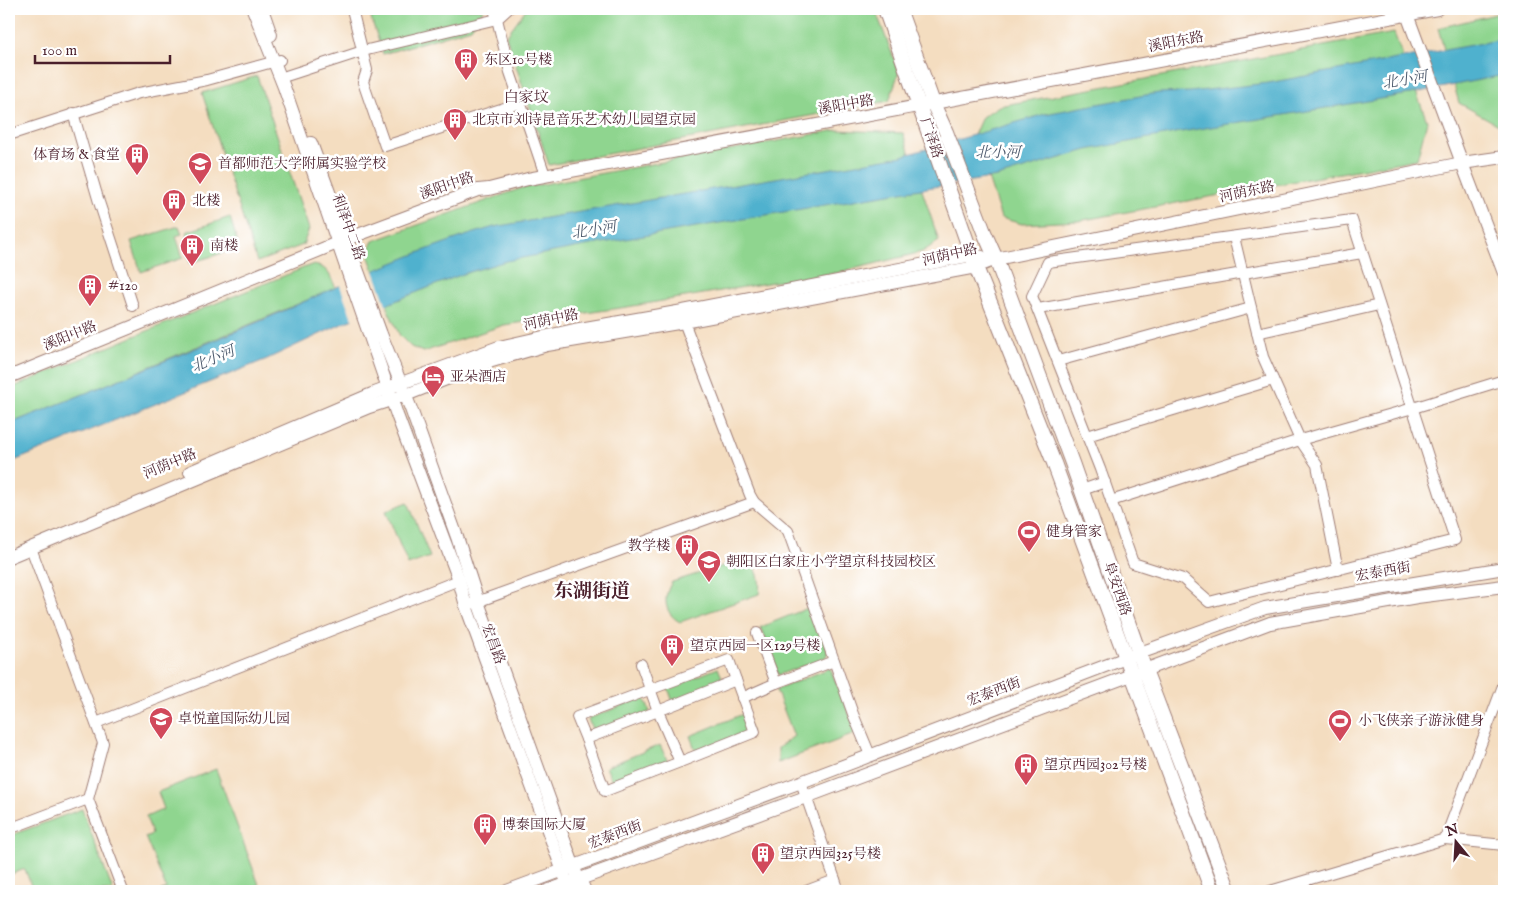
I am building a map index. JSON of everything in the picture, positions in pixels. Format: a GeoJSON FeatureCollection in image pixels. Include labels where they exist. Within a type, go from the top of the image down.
{"type":"FeatureCollection","features":[{"type":"Feature","properties":{"kind":"main road","name":"广泽路"},"geometry":{"type":"LineString","coordinates":[[885,9],[927,105],[946,132],[996,259]]}},
{"type":"Feature","properties":{"kind":"main road","name":"广泽路"},"geometry":{"type":"LineString","coordinates":[[899,9],[927,105],[930,136],[974,261]]}},
{"type":"Feature","properties":{"kind":"main road","name":"阜安西路"},"geometry":{"type":"LineString","coordinates":[[996,259],[1082,490],[1139,653],[1139,672],[1212,891]]}},
{"type":"Feature","properties":{"kind":"main road","name":"阜安西路"},"geometry":{"type":"LineString","coordinates":[[974,261],[1054,463],[1126,658],[1139,672],[1229,891]]}},
{"type":"Feature","properties":{"kind":"street","name":"利泽中二路"},"geometry":{"type":"LineString","coordinates":[[253,9],[286,76],[370,319],[403,390]]}},
{"type":"Feature","properties":{"kind":"street","name":"利泽中二路"},"geometry":{"type":"LineString","coordinates":[[262,9],[284,87],[342,241]]}},
{"type":"Feature","properties":{"kind":"street"},"geometry":{"type":"LineString","coordinates":[[352,9],[368,70],[363,82],[385,146],[520,103]]}},
{"type":"Feature","properties":{"kind":"street"},"geometry":{"type":"LineString","coordinates":[[286,76],[363,51],[508,9]]}},
{"type":"Feature","properties":{"kind":"street","name":"溪阳东路"},"geometry":{"type":"LineString","coordinates":[[927,105],[1406,12],[1438,9]]}},
{"type":"Feature","properties":{"kind":"street"},"geometry":{"type":"LineString","coordinates":[[1406,12],[1504,273]]}},
{"type":"Feature","properties":{"kind":"street"},"geometry":{"type":"LineString","coordinates":[[496,14],[520,103],[545,175]]}},
{"type":"Feature","properties":{"kind":"street"},"geometry":{"type":"LineString","coordinates":[[9,136],[73,113],[139,93],[207,80],[277,61]]}},
{"type":"Feature","properties":{"kind":"street","name":"溪阳中路"},"geometry":{"type":"LineString","coordinates":[[9,377],[342,241],[478,190],[490,189],[545,175],[927,105]]}},
{"type":"Feature","properties":{"kind":"street"},"geometry":{"type":"LineString","coordinates":[[73,113],[99,202],[133,306]]}},
{"type":"Feature","properties":{"kind":"street","name":"河荫东路"},"geometry":{"type":"LineString","coordinates":[[996,259],[1462,163],[1504,157]]}},
{"type":"Feature","properties":{"kind":"street"},"geometry":{"type":"LineString","coordinates":[[1352,220],[1362,253],[1455,540],[1209,602],[1183,579],[1134,563],[1105,482],[1032,296],[1048,262],[1352,220]]}},
{"type":"Feature","properties":{"kind":"street"},"geometry":{"type":"LineString","coordinates":[[1234,236],[1263,356],[1300,440],[1317,466],[1338,570]]}},
{"type":"Feature","properties":{"kind":"street"},"geometry":{"type":"LineString","coordinates":[[1038,309],[1242,272],[1362,253]]}},
{"type":"Feature","properties":{"kind":"street","name":"河荫中路"},"geometry":{"type":"LineString","coordinates":[[403,390],[426,373],[478,354],[543,336],[974,261],[996,259]]}},
{"type":"Feature","properties":{"kind":"street","name":"河荫中路"},"geometry":{"type":"LineString","coordinates":[[9,548],[390,394],[518,353],[579,339],[684,322],[974,261]]}},
{"type":"Feature","properties":{"kind":"street"},"geometry":{"type":"LineString","coordinates":[[1258,333],[1379,305]]}},
{"type":"Feature","properties":{"kind":"street"},"geometry":{"type":"LineString","coordinates":[[1058,361],[1251,308]]}},
{"type":"Feature","properties":{"kind":"street","name":"利泽中二路"},"geometry":{"type":"LineString","coordinates":[[370,319],[390,394]]}},
{"type":"Feature","properties":{"kind":"street"},"geometry":{"type":"LineString","coordinates":[[684,322],[750,495],[754,502],[788,531],[870,755]]}},
{"type":"Feature","properties":{"kind":"street"},"geometry":{"type":"LineString","coordinates":[[1087,436],[1273,380]]}},
{"type":"Feature","properties":{"kind":"street"},"geometry":{"type":"LineString","coordinates":[[1111,501],[1300,440],[1504,380]]}},
{"type":"Feature","properties":{"kind":"street","name":"宏昌路"},"geometry":{"type":"LineString","coordinates":[[403,390],[457,537],[472,604],[570,883]]}},
{"type":"Feature","properties":{"kind":"street","name":"河荫中路"},"geometry":{"type":"LineString","coordinates":[[9,557],[369,407],[390,394]]}},
{"type":"Feature","properties":{"kind":"street","name":"宏昌路"},"geometry":{"type":"LineString","coordinates":[[390,394],[460,580],[472,604]]}},
{"type":"Feature","properties":{"kind":"street"},"geometry":{"type":"LineString","coordinates":[[1082,490],[1105,482]]}},
{"type":"Feature","properties":{"kind":"street"},"geometry":{"type":"LineString","coordinates":[[472,604],[754,502]]}},
{"type":"Feature","properties":{"kind":"street"},"geometry":{"type":"LineString","coordinates":[[31,548],[103,744],[88,799],[123,891]]}},
{"type":"Feature","properties":{"kind":"street","name":"宏泰西街"},"geometry":{"type":"LineString","coordinates":[[507,891],[570,883],[801,782],[1139,653],[1265,608],[1411,582],[1504,568]]}},
{"type":"Feature","properties":{"kind":"street"},"geometry":{"type":"LineString","coordinates":[[96,723],[460,580]]}},
{"type":"Feature","properties":{"kind":"street","name":"宏泰西街"},"geometry":{"type":"LineString","coordinates":[[547,891],[806,797],[1270,624],[1417,597],[1504,586]]}},
{"type":"Feature","properties":{"kind":"street"},"geometry":{"type":"LineString","coordinates":[[757,633],[776,683]]}},
{"type":"Feature","properties":{"kind":"street"},"geometry":{"type":"LineString","coordinates":[[729,660],[755,732],[605,792],[577,717],[650,690],[729,660]]}},
{"type":"Feature","properties":{"kind":"street"},"geometry":{"type":"LineString","coordinates":[[742,698],[834,661]]}},
{"type":"Feature","properties":{"kind":"street"},"geometry":{"type":"LineString","coordinates":[[640,664],[680,762]]}},
{"type":"Feature","properties":{"kind":"street"},"geometry":{"type":"LineString","coordinates":[[586,740],[736,680]]}},
{"type":"Feature","properties":{"kind":"street"},"geometry":{"type":"LineString","coordinates":[[1445,839],[1504,683]]}},
{"type":"Feature","properties":{"kind":"street"},"geometry":{"type":"LineString","coordinates":[[801,782],[839,891]]}},
{"type":"Feature","properties":{"kind":"street"},"geometry":{"type":"LineString","coordinates":[[9,829],[88,799]]}},
{"type":"Feature","properties":{"kind":"street"},"geometry":{"type":"LineString","coordinates":[[1270,891],[1445,839],[1504,844]]}},
{"type":"Feature","properties":{"kind":"street"},"geometry":{"type":"LineString","coordinates":[[806,891],[835,880]]}},
{"type":"Feature","properties":{"kind":"green space"},"geometry":{"type":"Polygon","coordinates":[[[368,9],[484,9],[471,28],[383,54],[368,9]]]}},
{"type":"Feature","properties":{"kind":"green space"},"geometry":{"type":"Polygon","coordinates":[[[526,9],[875,9],[899,72],[889,101],[549,165],[506,36],[526,9]]]}},
{"type":"Feature","properties":{"kind":"green space"},"geometry":{"type":"Polygon","coordinates":[[[1504,12],[1504,128],[1459,103],[1438,28],[1504,12]]]}},
{"type":"Feature","properties":{"kind":"green space"},"geometry":{"type":"Polygon","coordinates":[[[1394,33],[1427,121],[1417,159],[1078,221],[1022,224],[1001,218],[974,135],[982,117],[999,106],[1394,33]]]}},
{"type":"Feature","properties":{"kind":"green space"},"geometry":{"type":"Polygon","coordinates":[[[257,76],[309,229],[303,245],[257,262],[202,93],[257,76]]]}},
{"type":"Feature","properties":{"kind":"green space"},"geometry":{"type":"Polygon","coordinates":[[[837,130],[903,133],[939,241],[922,252],[837,273],[504,325],[423,352],[411,347],[400,336],[367,252],[373,241],[522,188],[837,130]]]}},
{"type":"Feature","properties":{"kind":"green space"},"geometry":{"type":"Polygon","coordinates":[[[230,217],[238,244],[225,248],[226,252],[190,263],[185,247],[191,245],[186,232],[230,217]]]}},
{"type":"Feature","properties":{"kind":"green space"},"geometry":{"type":"Polygon","coordinates":[[[179,226],[182,234],[176,236],[183,258],[141,272],[131,241],[179,226]]]}},
{"type":"Feature","properties":{"kind":"green space"},"geometry":{"type":"Polygon","coordinates":[[[311,265],[325,269],[336,288],[9,424],[9,389],[311,265]]]}},
{"type":"Feature","properties":{"kind":"green space"},"geometry":{"type":"Polygon","coordinates":[[[408,502],[430,557],[408,565],[386,511],[408,502]]]}},
{"type":"Feature","properties":{"kind":"green space"},"geometry":{"type":"Polygon","coordinates":[[[742,560],[755,568],[759,578],[759,594],[680,622],[670,614],[666,598],[672,582],[742,560]]]}},
{"type":"Feature","properties":{"kind":"green space"},"geometry":{"type":"Polygon","coordinates":[[[813,606],[828,652],[825,658],[778,675],[761,627],[813,606]]]}},
{"type":"Feature","properties":{"kind":"green space"},"geometry":{"type":"Polygon","coordinates":[[[718,668],[724,682],[673,702],[668,688],[718,668]]]}},
{"type":"Feature","properties":{"kind":"green space"},"geometry":{"type":"Polygon","coordinates":[[[830,668],[857,733],[778,763],[778,748],[794,736],[776,690],[830,668]]]}},
{"type":"Feature","properties":{"kind":"green space"},"geometry":{"type":"Polygon","coordinates":[[[644,697],[650,712],[594,734],[588,719],[644,697]]]}},
{"type":"Feature","properties":{"kind":"green space"},"geometry":{"type":"Polygon","coordinates":[[[743,714],[751,731],[697,754],[690,736],[743,714]]]}},
{"type":"Feature","properties":{"kind":"green space"},"geometry":{"type":"Polygon","coordinates":[[[660,745],[668,762],[614,785],[606,767],[660,745]]]}},
{"type":"Feature","properties":{"kind":"green space"},"geometry":{"type":"Polygon","coordinates":[[[216,769],[261,890],[160,891],[166,888],[145,837],[152,834],[146,817],[164,809],[158,792],[216,769]]]}},
{"type":"Feature","properties":{"kind":"green space"},"geometry":{"type":"Polygon","coordinates":[[[82,809],[113,891],[33,891],[25,869],[9,875],[9,836],[82,809]]]}},
{"type":"Feature","properties":{"kind":"water","name":"北小河"},"geometry":{"type":"Polygon","coordinates":[[[1504,39],[1504,75],[1410,94],[1175,133],[1087,150],[997,177],[506,261],[463,274],[405,297],[267,359],[9,463],[9,424],[265,319],[349,281],[435,246],[494,227],[902,156],[1045,114],[1140,96],[1268,83],[1504,39]]]}},
{"type":"Feature","properties":{"kind":"pier"},"geometry":{"type":"Polygon","coordinates":[[[373,268],[387,307],[353,321],[339,283],[373,268]]]}},
{"type":"Feature","properties":{"kind":"place","name":"东区10号楼"},"geometry":{"type":"Point","coordinates":[466,81]}},
{"type":"Feature","properties":{"kind":"place","name":"北京市刘诗昆音乐艺术幼儿园望京园"},"geometry":{"type":"Point","coordinates":[455,141]}},
{"type":"Feature","properties":{"kind":"place","name":"体育场 & 食堂"},"geometry":{"type":"Point","coordinates":[137,176]}},
{"type":"Feature","properties":{"kind":"place","name":"首都师范大学附属实验学校"},"geometry":{"type":"Point","coordinates":[200,185]}},
{"type":"Feature","properties":{"kind":"place","name":"北楼"},"geometry":{"type":"Point","coordinates":[174,222]}},
{"type":"Feature","properties":{"kind":"place","name":"南楼"},"geometry":{"type":"Point","coordinates":[192,267]}},
{"type":"Feature","properties":{"kind":"place","name":"#120"},"geometry":{"type":"Point","coordinates":[90,307]}},
{"type":"Feature","properties":{"kind":"place","name":"亚朵酒店"},"geometry":{"type":"Point","coordinates":[433,398]}},
{"type":"Feature","properties":{"kind":"place","name":"健身管家"},"geometry":{"type":"Point","coordinates":[1029,553]}},
{"type":"Feature","properties":{"kind":"place","name":"教学楼"},"geometry":{"type":"Point","coordinates":[687,567]}},
{"type":"Feature","properties":{"kind":"place","name":"朝阳区白家庄小学望京科技园校区"},"geometry":{"type":"Point","coordinates":[709,583]}},
{"type":"Feature","properties":{"kind":"place","name":"望京西园一区129号楼"},"geometry":{"type":"Point","coordinates":[672,667]}},
{"type":"Feature","properties":{"kind":"place","name":"卓悦童国际幼儿园"},"geometry":{"type":"Point","coordinates":[161,740]}},
{"type":"Feature","properties":{"kind":"place","name":"小飞侠亲子游泳健身"},"geometry":{"type":"Point","coordinates":[1340,742]}},
{"type":"Feature","properties":{"kind":"place","name":"望京西园302号楼"},"geometry":{"type":"Point","coordinates":[1026,786]}},
{"type":"Feature","properties":{"kind":"place","name":"博泰国际大厦"},"geometry":{"type":"Point","coordinates":[485,846]}},
{"type":"Feature","properties":{"kind":"place","name":"望京西园325号楼"},"geometry":{"type":"Point","coordinates":[763,875]}},
{"type":"Feature","properties":{"kind":"district","name":"白家坟"},"geometry":{"type":"Point","coordinates":[526,97]}},
{"type":"Feature","properties":{"kind":"district","name":"东湖街道"},"geometry":{"type":"Point","coordinates":[592,592]}}]}
